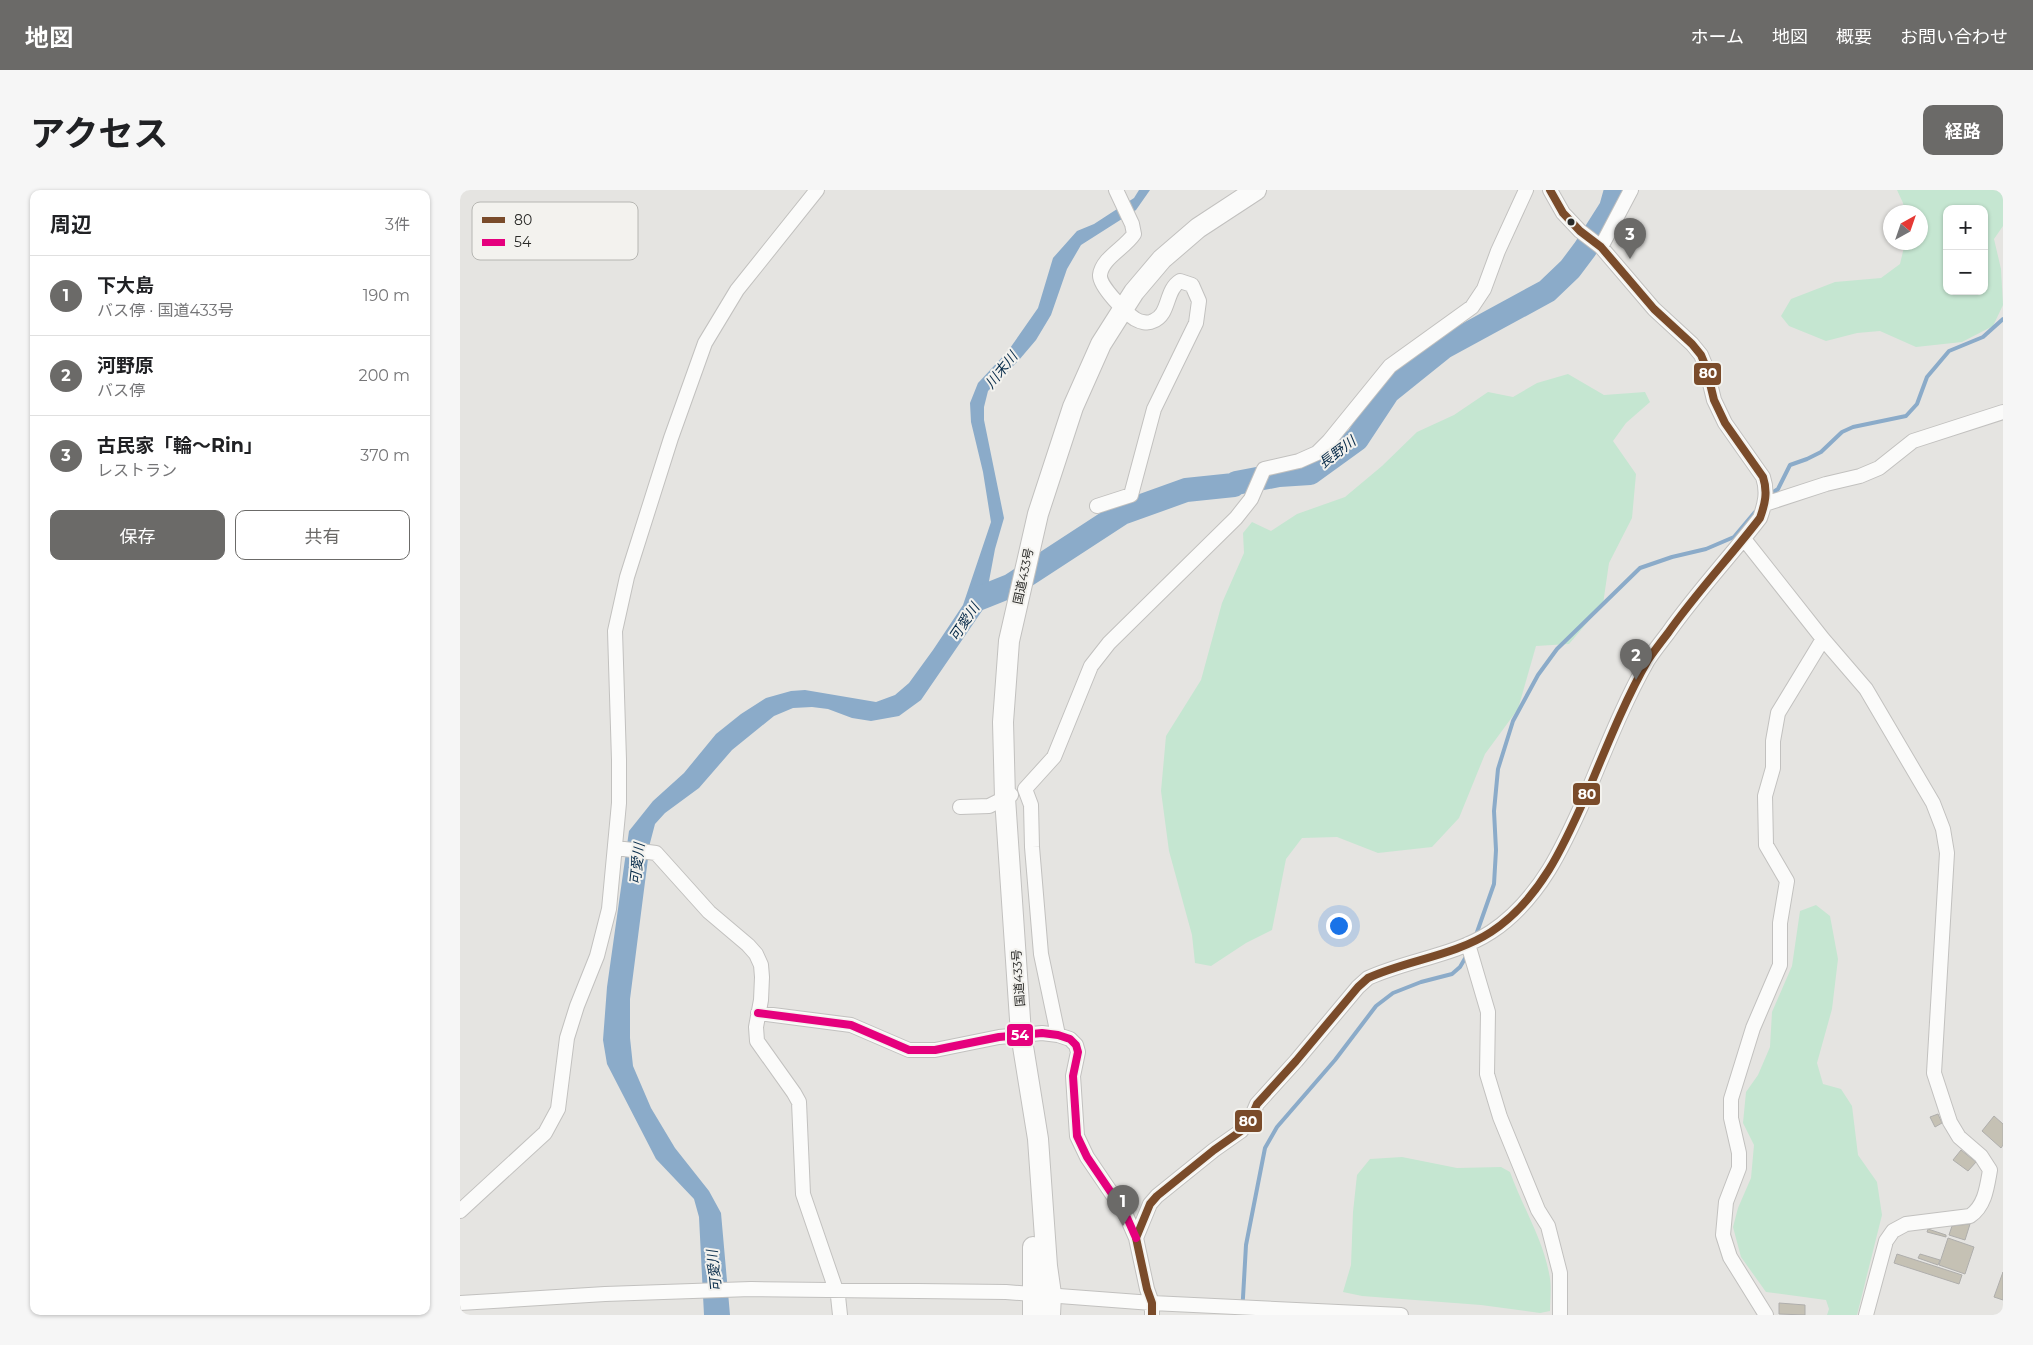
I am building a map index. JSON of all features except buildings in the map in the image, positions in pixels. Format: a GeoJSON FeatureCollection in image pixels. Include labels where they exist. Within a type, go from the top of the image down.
{"type":"FeatureCollection","features":[{"type":"Feature","properties":{"kind":"highway","name":"国道433号"},"geometry":{"type":"LineString","coordinates":[[1033,1315],[1042,1294],[1047,1266],[1038,1139],[1022,1037],[1004,798],[1002,762],[1009,641],[1032,538],[1050,476],[1073,407],[1100,344],[1123,308],[1148,275],[1178,244],[1218,213],[1256,190]]}},
{"type":"Feature","properties":{"kind":"highway","name":"国道433号"},"geometry":{"type":"LineString","coordinates":[[1042,1294],[1050,1315]]}},
{"type":"Feature","properties":{"kind":"street"},"geometry":{"type":"LineString","coordinates":[[460,1211],[545,1133],[558,1109],[567,1038],[607,924],[621,848],[615,631],[627,577],[671,438],[705,343],[736,290],[817,190]]}},
{"type":"Feature","properties":{"kind":"street"},"geometry":{"type":"LineString","coordinates":[[1097,506],[1131,494],[1154,409],[1196,323],[1199,301],[1192,285],[1180,281],[1175,284],[1165,309],[1155,321],[1146,323],[1137,320],[1106,290],[1100,276],[1107,261],[1128,243],[1134,234],[1132,224],[1116,190]]}},
{"type":"Feature","properties":{"kind":"street"},"geometry":{"type":"LineString","coordinates":[[960,807],[989,806],[1025,789],[1054,757],[1091,666],[1108,643],[1236,518],[1251,499],[1264,469],[1299,461],[1317,452],[1329,441],[1390,366],[1472,307],[1484,289],[1498,251],[1526,190]]}},
{"type":"Feature","properties":{"kind":"street"},"geometry":{"type":"LineString","coordinates":[[1136,1238],[1150,1204],[1157,1196],[1214,1150],[1242,1131],[1251,1118],[1257,1104],[1358,987],[1368,978],[1468,944],[1491,931],[1508,918],[1531,894],[1550,868],[1565,842],[1648,660],[1684,610],[1760,518],[1765,504],[1766,488],[1763,477],[1725,423],[1714,400],[1701,355],[1692,344],[1654,309],[1593,241],[1564,213],[1550,190]]}},
{"type":"Feature","properties":{"kind":"street"},"geometry":{"type":"LineString","coordinates":[[1593,241],[1630,190]]}},
{"type":"Feature","properties":{"kind":"street"},"geometry":{"type":"LineString","coordinates":[[1765,504],[1826,484],[1860,476],[1879,468],[1913,442],[2003,412]]}},
{"type":"Feature","properties":{"kind":"street"},"geometry":{"type":"LineString","coordinates":[[1744,539],[1823,639],[1866,689],[1933,803],[1943,829],[1947,853],[1934,1073],[1950,1122],[1959,1137],[1981,1156],[1990,1170],[1986,1190],[1978,1210],[1970,1216],[1906,1224],[1894,1231],[1886,1241],[1866,1315]]}},
{"type":"Feature","properties":{"kind":"street"},"geometry":{"type":"LineString","coordinates":[[1766,1315],[1730,1257],[1723,1235],[1726,1202],[1739,1168],[1739,1153],[1731,1118],[1731,1099],[1753,1028],[1780,965],[1780,923],[1788,881],[1766,844],[1765,796],[1773,768],[1773,741],[1778,713],[1823,639]]}},
{"type":"Feature","properties":{"kind":"street"},"geometry":{"type":"LineString","coordinates":[[1025,789],[1031,805],[1032,847],[1041,954],[1058,1035]]}},
{"type":"Feature","properties":{"kind":"street"},"geometry":{"type":"LineString","coordinates":[[621,848],[657,854],[709,912],[756,954],[761,965],[762,977],[755,1034],[757,1041],[799,1102],[802,1190],[836,1290],[840,1304],[840,1315]]}},
{"type":"Feature","properties":{"kind":"street"},"geometry":{"type":"LineString","coordinates":[[1468,944],[1488,1012],[1487,1074],[1503,1126],[1538,1210],[1548,1226],[1560,1273],[1560,1315]]}},
{"type":"Feature","properties":{"kind":"street"},"geometry":{"type":"LineString","coordinates":[[758,1013],[851,1026],[898,1047],[914,1051],[935,1050],[977,1041],[1022,1037],[1042,1033],[1070,1039],[1076,1045],[1078,1052],[1074,1076],[1077,1136],[1087,1157],[1125,1212],[1136,1238],[1152,1309]]}},
{"type":"Feature","properties":{"kind":"street"},"geometry":{"type":"LineString","coordinates":[[460,1302],[731,1290],[836,1290],[1042,1294],[1152,1309],[1401,1315]]}},
{"type":"Feature","properties":{"kind":"green space"},"geometry":{"type":"Polygon","coordinates":[[[1897,190],[2003,190],[2003,226],[1994,239],[2001,269],[2003,305],[1993,326],[1962,342],[1916,347],[1880,331],[1857,333],[1826,341],[1789,326],[1781,316],[1791,299],[1835,282],[1881,278],[1900,264],[1903,250],[1928,250],[1928,205],[1903,205],[1897,190]]]}},
{"type":"Feature","properties":{"kind":"green space"},"geometry":{"type":"Polygon","coordinates":[[[1568,374],[1604,395],[1645,392],[1650,402],[1626,423],[1613,441],[1636,474],[1632,518],[1609,563],[1603,604],[1569,644],[1536,646],[1518,709],[1485,754],[1459,818],[1432,847],[1378,853],[1337,837],[1302,838],[1286,859],[1272,930],[1246,943],[1211,966],[1195,963],[1192,935],[1169,851],[1161,791],[1166,736],[1201,680],[1222,603],[1244,553],[1243,533],[1252,522],[1271,531],[1297,514],[1345,497],[1382,466],[1417,432],[1454,415],[1488,392],[1513,397],[1537,383],[1568,374]]]}},
{"type":"Feature","properties":{"kind":"green space"},"geometry":{"type":"Polygon","coordinates":[[[1816,905],[1830,916],[1838,959],[1832,1009],[1817,1063],[1823,1084],[1841,1089],[1852,1106],[1858,1155],[1877,1182],[1882,1215],[1857,1315],[1827,1315],[1829,1309],[1826,1300],[1766,1292],[1741,1257],[1733,1227],[1738,1208],[1751,1178],[1754,1145],[1743,1123],[1746,1092],[1758,1075],[1770,1047],[1772,1012],[1792,966],[1800,911],[1816,905]]]}},
{"type":"Feature","properties":{"kind":"green space"},"geometry":{"type":"Polygon","coordinates":[[[1402,1157],[1457,1168],[1501,1167],[1510,1172],[1537,1234],[1546,1260],[1550,1282],[1550,1311],[1540,1313],[1481,1305],[1362,1296],[1343,1292],[1351,1265],[1353,1212],[1357,1175],[1370,1159],[1402,1157]]]}},
{"type":"Feature","properties":{"kind":"water"},"geometry":{"type":"Polygon","coordinates":[[[1139,190],[1150,190],[1136,210],[1081,245],[1067,269],[1051,315],[1036,340],[988,391],[984,407],[984,420],[1004,518],[995,549],[984,608],[921,700],[899,716],[871,721],[852,718],[828,709],[812,707],[793,708],[774,716],[732,750],[699,788],[665,813],[655,824],[650,843],[630,999],[630,1038],[633,1066],[651,1108],[675,1148],[709,1191],[721,1213],[730,1315],[704,1315],[699,1217],[694,1199],[656,1159],[607,1064],[603,1040],[607,987],[629,831],[653,801],[684,773],[716,734],[741,714],[766,698],[791,691],[805,690],[876,702],[895,695],[909,683],[963,605],[991,522],[983,472],[971,422],[970,403],[978,383],[1008,351],[1038,308],[1053,258],[1077,231],[1094,224],[1134,198],[1139,190]]]}},
{"type":"Feature","properties":{"kind":"waterway","name":"長野川"},"geometry":{"type":"LineString","coordinates":[[980,598],[1010,586],[1122,513],[1186,490],[1234,485],[1236,483],[1279,475],[1310,473],[1357,439],[1388,392],[1444,347],[1547,291],[1570,269],[1585,249],[1611,208],[1616,190]]}},
{"type":"Feature","properties":{"kind":"waterway"},"geometry":{"type":"LineString","coordinates":[[1772,493],[1778,489],[1790,465],[1821,452],[1842,432],[1853,427],[1906,416],[1917,404],[1927,377],[1949,351],[1983,337],[2003,319]]}},
{"type":"Feature","properties":{"kind":"waterway"},"geometry":{"type":"LineString","coordinates":[[1476,935],[1494,884],[1496,850],[1494,811],[1498,769],[1513,721],[1538,675],[1557,649],[1640,568],[1672,557],[1706,549],[1734,537],[1755,512]]}},
{"type":"Feature","properties":{"kind":"waterway"},"geometry":{"type":"LineString","coordinates":[[1242,1315],[1246,1245],[1265,1148],[1277,1127],[1335,1060],[1376,1006],[1393,993],[1421,982],[1452,974],[1460,967],[1467,955]]}},
{"type":"Feature","properties":{"kind":"transit line","name":"80"},"geometry":{"type":"LineString","coordinates":[[1152,1315],[1152,1303],[1147,1289],[1136,1238],[1150,1204],[1157,1196],[1214,1150],[1241,1131],[1251,1118],[1257,1104],[1358,987],[1368,978],[1462,947],[1477,940],[1509,919],[1524,903],[1538,887],[1560,850],[1624,708],[1648,660],[1690,604],[1760,518],[1765,498],[1763,477],[1725,423],[1714,400],[1701,355],[1692,344],[1654,309],[1601,247],[1580,231],[1563,213],[1550,190]]}},
{"type":"Feature","properties":{"kind":"transit line","name":"54"},"geometry":{"type":"LineString","coordinates":[[758,1013],[851,1025],[909,1050],[935,1050],[999,1037],[1042,1033],[1070,1039],[1076,1045],[1078,1052],[1073,1076],[1077,1136],[1087,1157],[1125,1213],[1136,1238]]}},
{"type":"Feature","properties":{"kind":"place","name":"古民家「輪～Rin」"},"geometry":{"type":"Point","coordinates":[1630,259]}},
{"type":"Feature","properties":{"kind":"place","name":"河野原"},"geometry":{"type":"Point","coordinates":[1636,680]}},
{"type":"Feature","properties":{"kind":"place","name":"下大島"},"geometry":{"type":"Point","coordinates":[1123,1226]}},
{"type":"Feature","properties":{"kind":"water label","name":"川末川"},"geometry":{"type":"Point","coordinates":[1001,370]}},
{"type":"Feature","properties":{"kind":"water label","name":"可愛川"},"geometry":{"type":"Point","coordinates":[964,622]}},
{"type":"Feature","properties":{"kind":"water label","name":"可愛川"},"geometry":{"type":"Point","coordinates":[637,864]}},
{"type":"Feature","properties":{"kind":"water label","name":"可愛川"},"geometry":{"type":"Point","coordinates":[714,1271]}}]}
